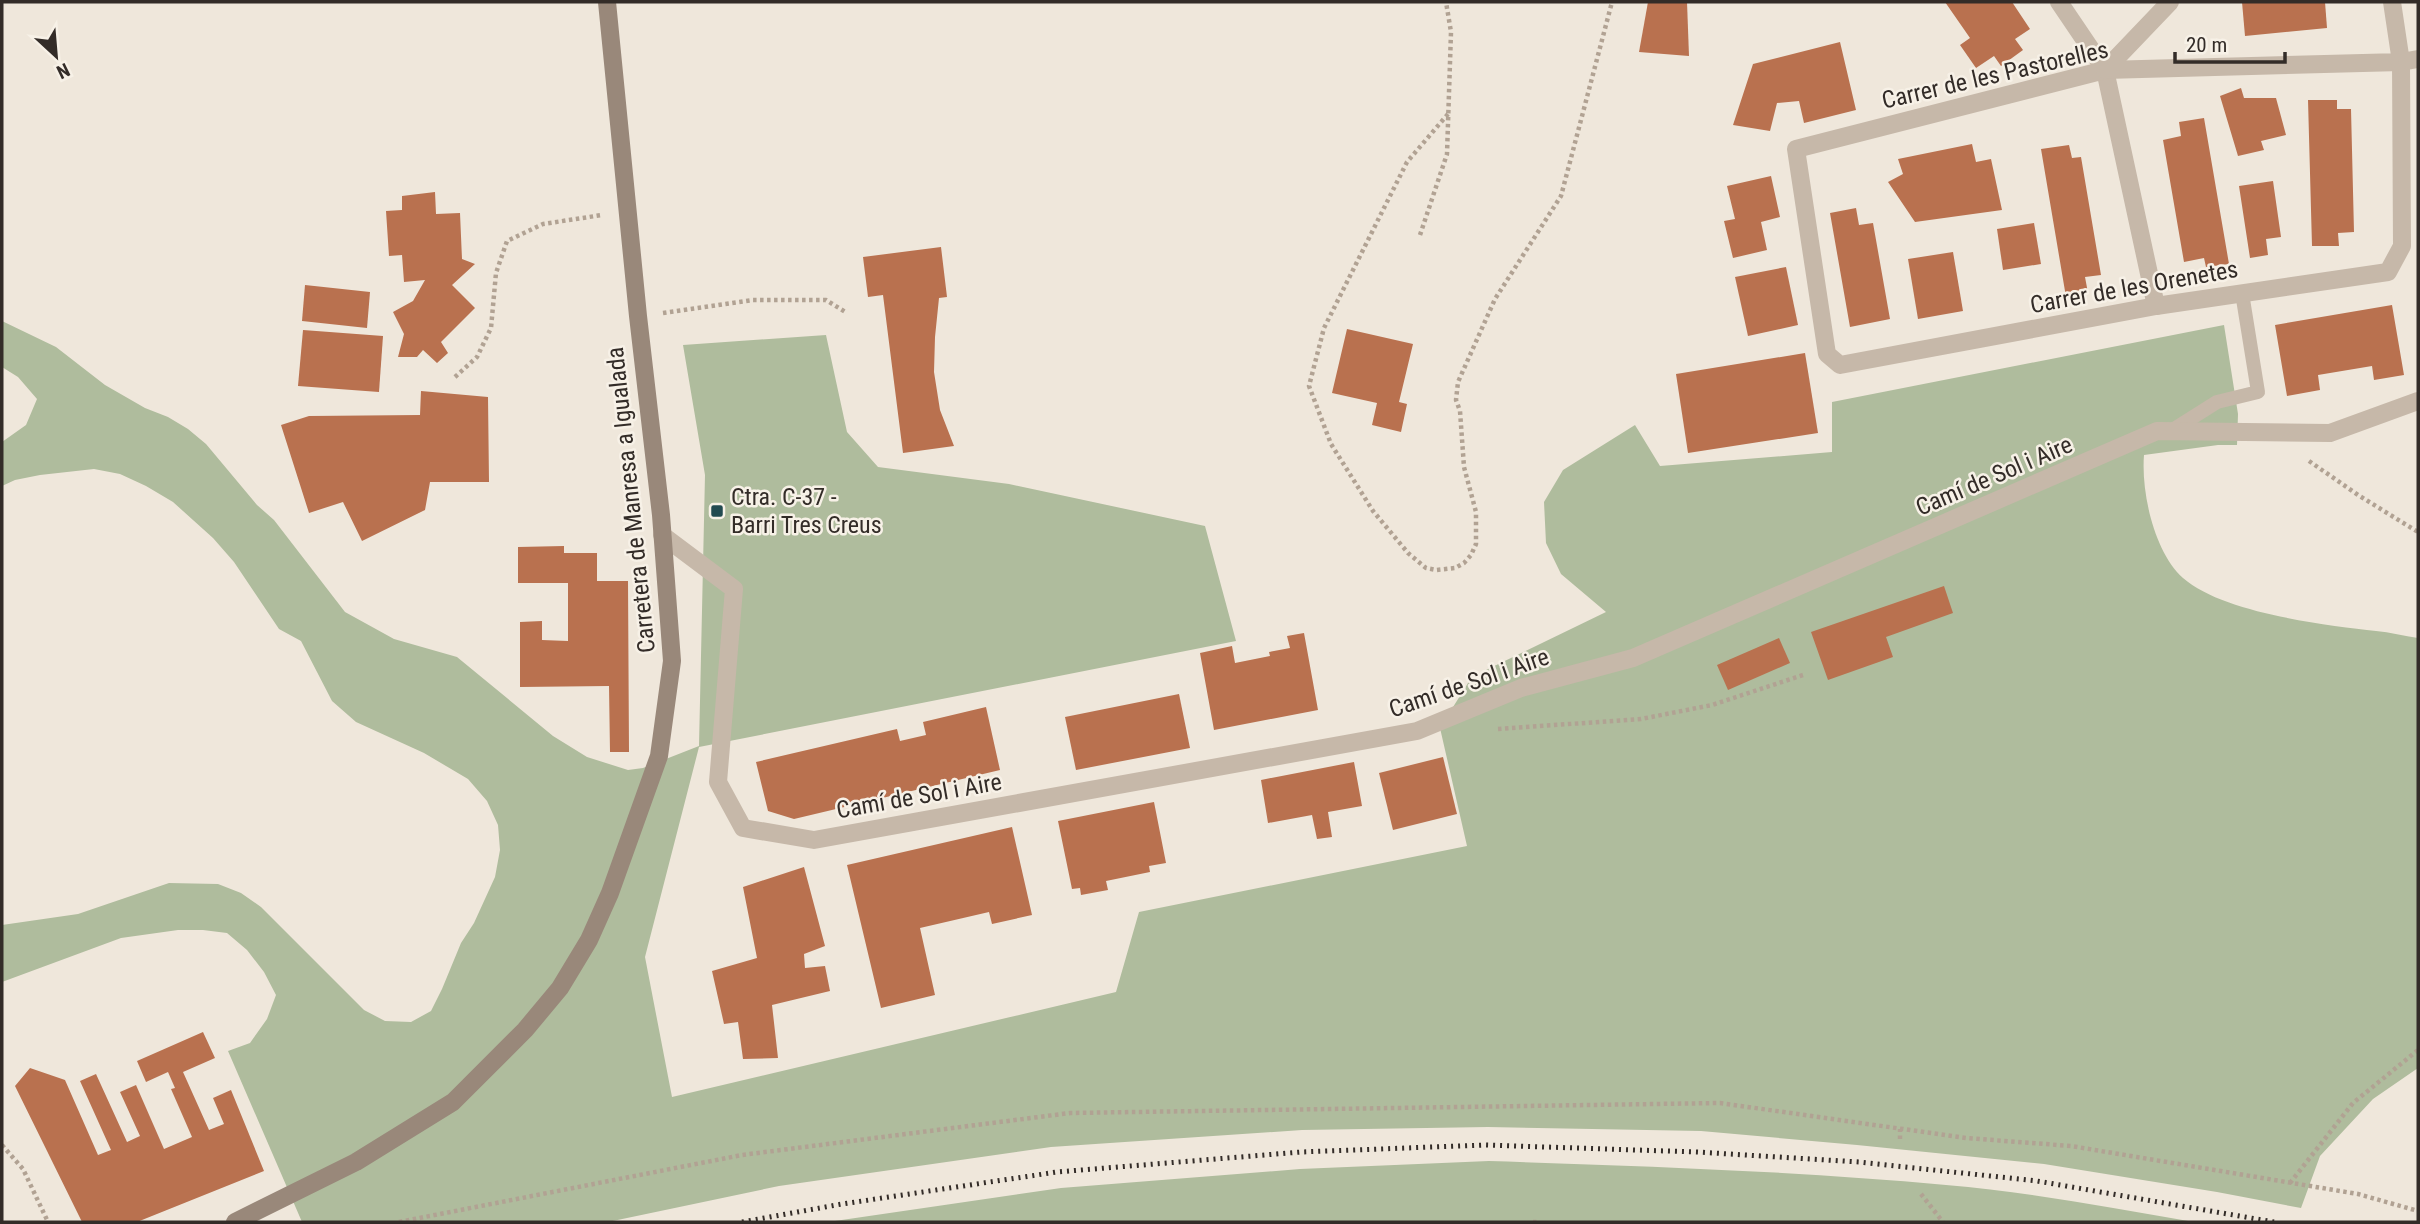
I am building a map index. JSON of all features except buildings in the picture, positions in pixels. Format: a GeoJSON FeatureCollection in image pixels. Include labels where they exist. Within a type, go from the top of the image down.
{"type":"FeatureCollection","features":[{"type":"Feature","properties":{"kind":"street"},"geometry":{"type":"LineString","coordinates":[[2059,2],[2105,70],[2156,306]]}},
{"type":"Feature","properties":{"kind":"street"},"geometry":{"type":"LineString","coordinates":[[2105,70],[2170,2]]}},
{"type":"Feature","properties":{"kind":"street","name":"Carrer de les Orenetes"},"geometry":{"type":"LineString","coordinates":[[1796,149],[1827,354],[1840,365],[2156,306],[2388,272],[2402,246],[2410,61],[2392,2]]}},
{"type":"Feature","properties":{"kind":"street","name":"Carretera de Manresa a Igualada"},"geometry":{"type":"LineString","coordinates":[[235,1222],[356,1162],[453,1102],[525,1030],[560,988],[589,940],[610,893],[659,756],[672,661],[663,534],[638,316],[611,5]]}},
{"type":"Feature","properties":{"kind":"street","name":"Carrer de les Pastorelles"},"geometry":{"type":"LineString","coordinates":[[1796,149],[2105,70],[2410,61]]}},
{"type":"Feature","properties":{"kind":"street","name":"Camí de Sol i Aire"},"geometry":{"type":"LineString","coordinates":[[663,534],[734,589],[718,782],[743,828],[814,840],[1417,731],[1521,688],[1633,657],[2157,431],[2330,433],[2418,401]]}},
{"type":"Feature","properties":{"kind":"lane"},"geometry":{"type":"LineString","coordinates":[[2171,431],[2217,402],[2258,392],[2242,293]]}},
{"type":"Feature","properties":{"kind":"path"},"geometry":{"type":"LineString","coordinates":[[1420,236],[1447,154],[1451,32],[1446,2]]}},
{"type":"Feature","properties":{"kind":"path"},"geometry":{"type":"LineString","coordinates":[[1448,114],[1407,162],[1324,328],[1308,386],[1331,444],[1373,511],[1408,553],[1426,568],[1436,570],[1455,568],[1464,563],[1476,544],[1476,512],[1464,467],[1460,411],[1456,400],[1458,382],[1494,299],[1561,196],[1612,2]]}},
{"type":"Feature","properties":{"kind":"path"},"geometry":{"type":"LineString","coordinates":[[455,377],[477,357],[491,328],[496,272],[507,241],[543,224],[628,212]]}},
{"type":"Feature","properties":{"kind":"path"},"geometry":{"type":"LineString","coordinates":[[638,316],[753,300],[826,300],[847,313]]}},
{"type":"Feature","properties":{"kind":"path"},"geometry":{"type":"LineString","coordinates":[[2302,456],[2418,532]]}},
{"type":"Feature","properties":{"kind":"path"},"geometry":{"type":"LineString","coordinates":[[1491,729],[1641,719],[1712,705],[1803,675]]}},
{"type":"Feature","properties":{"kind":"path"},"geometry":{"type":"LineString","coordinates":[[2290,1183],[2353,1103],[2418,1049]]}},
{"type":"Feature","properties":{"kind":"path"},"geometry":{"type":"LineString","coordinates":[[399,1222],[742,1155],[1070,1113],[1720,1102],[1966,1139],[2071,1146],[2358,1194],[2418,1211]]}},
{"type":"Feature","properties":{"kind":"path"},"geometry":{"type":"LineString","coordinates":[[1900,1129],[1900,1139]]}},
{"type":"Feature","properties":{"kind":"path"},"geometry":{"type":"LineString","coordinates":[[2,1144],[23,1169],[48,1222]]}},
{"type":"Feature","properties":{"kind":"path"},"geometry":{"type":"LineString","coordinates":[[1921,1194],[1943,1222]]}},
{"type":"Feature","properties":{"kind":"path"},"geometry":{"type":"LineString","coordinates":[[1533,1222],[1539,1222]]}},
{"type":"Feature","properties":{"kind":"green space"},"geometry":{"type":"Polygon","coordinates":[[[2,321],[56,347],[105,385],[145,408],[168,417],[206,444],[257,505],[274,520],[345,612],[394,639],[457,657],[553,736],[587,757],[628,770],[643,768],[699,746],[705,475],[683,345],[826,335],[847,432],[878,467],[1009,484],[1205,526],[1236,641],[699,747],[645,957],[672,1097],[1116,992],[1139,912],[1467,846],[1440,728],[1468,683],[1486,670],[1606,612],[1561,574],[1546,543],[1544,502],[1563,470],[1635,425],[1660,466],[1832,452],[1832,402],[2224,325],[2238,414],[2237,445],[2144,455],[2147,503],[2164,553],[2183,578],[2201,590],[2248,609],[2275,615],[2418,638],[2418,1068],[2373,1099],[2320,1156],[2301,1208],[2044,1164],[1857,1145],[1701,1131],[1488,1127],[1302,1130],[1051,1147],[779,1186],[608,1222],[302,1222],[228,1051],[250,1043],[267,1019],[276,995],[264,972],[247,950],[227,933],[178,930],[121,938],[2,982],[2,925],[78,914],[169,883],[218,884],[241,893],[261,907],[364,1010],[385,1021],[411,1022],[431,1011],[461,943],[474,923],[495,877],[500,850],[498,825],[487,801],[468,779],[424,753],[356,722],[332,701],[301,641],[279,629],[234,562],[213,538],[173,502],[120,474],[94,469],[40,475],[15,480],[2,486],[2,442],[26,425],[37,399],[18,377],[2,367],[2,321]]]}},
{"type":"Feature","properties":{"kind":"green space"},"geometry":{"type":"Polygon","coordinates":[[[1489,1161],[1661,1167],[1889,1180],[2040,1196],[2194,1222],[828,1222],[1061,1188],[1300,1169],[1489,1161]]]}},
{"type":"Feature","properties":{"kind":"railway"},"geometry":{"type":"LineString","coordinates":[[742,1222],[842,1204],[1057,1172],[1301,1152],[1485,1145],[1697,1152],[1859,1162],[2037,1181],[2274,1222]]}},
{"type":"Feature","properties":{"kind":"place","name":"Ctra. C-37 - Barri Tres Creus"},"geometry":{"type":"Point","coordinates":[717,511]}}]}
